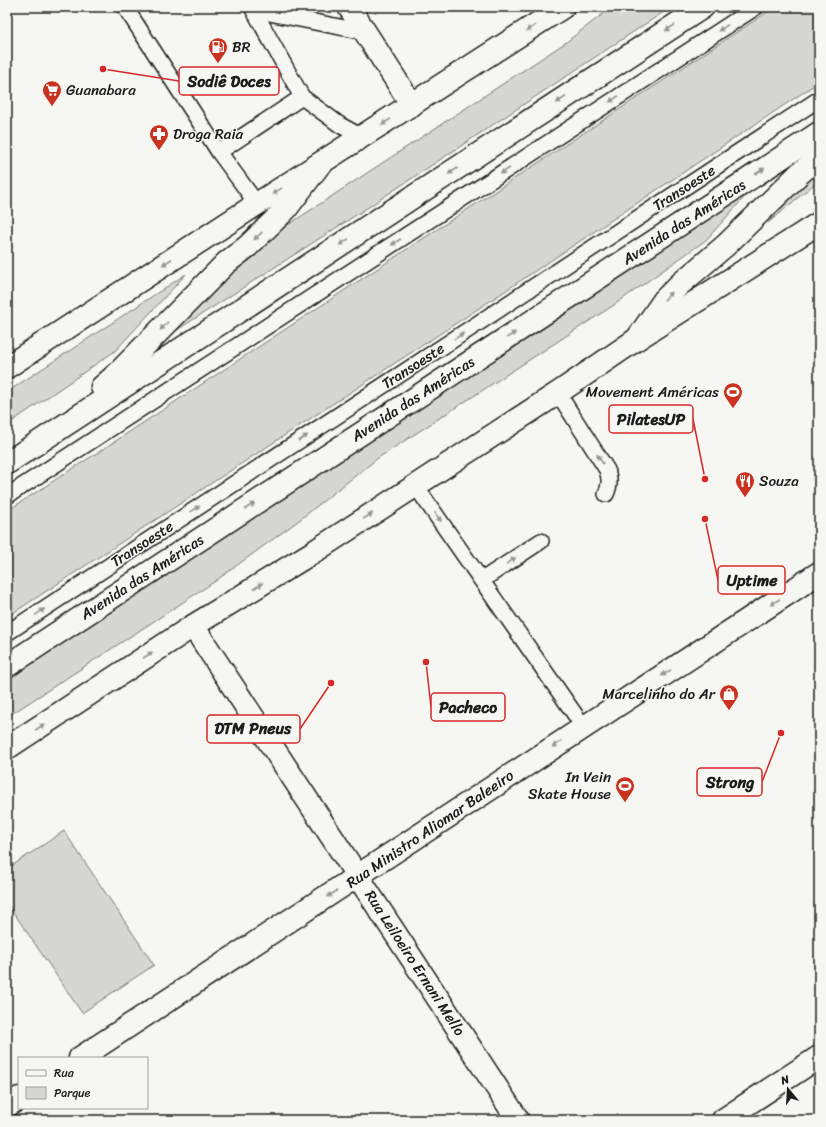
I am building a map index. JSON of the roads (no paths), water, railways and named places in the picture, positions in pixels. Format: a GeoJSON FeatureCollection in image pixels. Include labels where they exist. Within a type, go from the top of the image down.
{"type":"FeatureCollection","features":[{"type":"Feature","properties":{"kind":"main road"},"geometry":{"type":"LineString","coordinates":[[349,7],[412,105]]}},
{"type":"Feature","properties":{"kind":"main road"},"geometry":{"type":"LineString","coordinates":[[7,367],[563,7]]}},
{"type":"Feature","properties":{"kind":"main road"},"geometry":{"type":"LineString","coordinates":[[7,463],[703,7]]}},
{"type":"Feature","properties":{"kind":"main road","name":"Avenida das Américas"},"geometry":{"type":"LineString","coordinates":[[7,666],[819,133]]}},
{"type":"Feature","properties":{"kind":"main road"},"geometry":{"type":"LineString","coordinates":[[637,339],[664,300],[678,285],[726,245],[800,173],[819,157]]}},
{"type":"Feature","properties":{"kind":"main road"},"geometry":{"type":"LineString","coordinates":[[38,442],[118,373],[226,263],[248,246],[286,209],[320,164]]}},
{"type":"Feature","properties":{"kind":"main road"},"geometry":{"type":"LineString","coordinates":[[7,748],[193,626],[315,551],[558,393],[637,339],[819,223]]}},
{"type":"Feature","properties":{"kind":"main road","name":"Rua Ministro Aliomar Baleeiro"},"geometry":{"type":"LineString","coordinates":[[82,1057],[359,876],[583,726],[819,573]]}},
{"type":"Feature","properties":{"kind":"main road","name":"Rua Leiloeiro Ernani Mello"},"geometry":{"type":"LineString","coordinates":[[193,626],[359,876],[518,1120]]}},
{"type":"Feature","properties":{"kind":"main road"},"geometry":{"type":"LineString","coordinates":[[723,1120],[819,1057]]}},
{"type":"Feature","properties":{"kind":"main road"},"geometry":{"type":"LineString","coordinates":[[7,1106],[18,1099]]}},
{"type":"Feature","properties":{"kind":"lane"},"geometry":{"type":"LineString","coordinates":[[7,496],[756,7]]}},
{"type":"Feature","properties":{"kind":"lane"},"geometry":{"type":"LineString","coordinates":[[129,8],[219,152],[257,204]]}},
{"type":"Feature","properties":{"kind":"lane"},"geometry":{"type":"LineString","coordinates":[[254,8],[365,32]]}},
{"type":"Feature","properties":{"kind":"lane"},"geometry":{"type":"LineString","coordinates":[[254,8],[302,97],[340,125],[362,137]]}},
{"type":"Feature","properties":{"kind":"lane"},"geometry":{"type":"LineString","coordinates":[[219,152],[302,97]]}},
{"type":"Feature","properties":{"kind":"lane","name":"Transoeste"},"geometry":{"type":"LineString","coordinates":[[7,633],[819,99]]}},
{"type":"Feature","properties":{"kind":"lane"},"geometry":{"type":"LineString","coordinates":[[558,393],[607,470],[610,478],[610,486],[606,494]]}},
{"type":"Feature","properties":{"kind":"lane"},"geometry":{"type":"LineString","coordinates":[[415,485],[583,726]]}},
{"type":"Feature","properties":{"kind":"lane"},"geometry":{"type":"LineString","coordinates":[[482,580],[541,541]]}},
{"type":"Feature","properties":{"kind":"place","name":"BR"},"geometry":{"type":"Point","coordinates":[218,64]}},
{"type":"Feature","properties":{"kind":"place","name":"Sodiê Doces"},"geometry":{"type":"Point","coordinates":[103,69]}},
{"type":"Feature","properties":{"kind":"place","name":"Guanabara"},"geometry":{"type":"Point","coordinates":[52,107]}},
{"type":"Feature","properties":{"kind":"place","name":"Droga Raia"},"geometry":{"type":"Point","coordinates":[159,151]}},
{"type":"Feature","properties":{"kind":"place","name":"Movement Américas"},"geometry":{"type":"Point","coordinates":[733,409]}},
{"type":"Feature","properties":{"kind":"place","name":"PilatesUP"},"geometry":{"type":"Point","coordinates":[705,479]}},
{"type":"Feature","properties":{"kind":"place","name":"Souza"},"geometry":{"type":"Point","coordinates":[745,498]}},
{"type":"Feature","properties":{"kind":"place","name":"Uptime"},"geometry":{"type":"Point","coordinates":[705,519]}},
{"type":"Feature","properties":{"kind":"place","name":"Pacheco"},"geometry":{"type":"Point","coordinates":[426,662]}},
{"type":"Feature","properties":{"kind":"place","name":"DTM Pneus"},"geometry":{"type":"Point","coordinates":[331,683]}},
{"type":"Feature","properties":{"kind":"place","name":"Marcelinho do Ar"},"geometry":{"type":"Point","coordinates":[729,711]}},
{"type":"Feature","properties":{"kind":"place","name":"Strong"},"geometry":{"type":"Point","coordinates":[781,733]}},
{"type":"Feature","properties":{"kind":"place","name":"In Vein Skate House"},"geometry":{"type":"Point","coordinates":[625,803]}}]}
